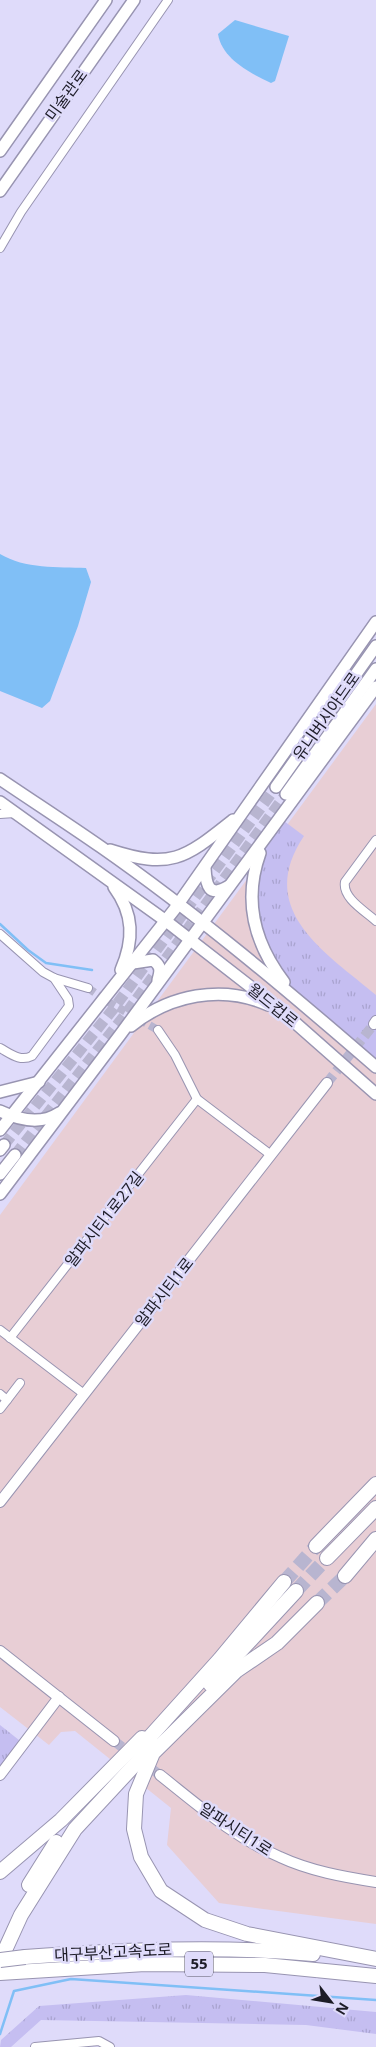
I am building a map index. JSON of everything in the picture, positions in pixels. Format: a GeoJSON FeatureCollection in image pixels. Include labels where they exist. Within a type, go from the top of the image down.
{"type":"FeatureCollection","features":[{"type":"Feature","properties":{"kind":"highway"},"geometry":{"type":"LineString","coordinates":[[316,1546],[376,1484]]}},
{"type":"Feature","properties":{"kind":"highway"},"geometry":{"type":"LineString","coordinates":[[327,1558],[376,1508]]}},
{"type":"Feature","properties":{"kind":"highway"},"geometry":{"type":"LineString","coordinates":[[345,1576],[376,1539]]}},
{"type":"Feature","properties":{"kind":"highway"},"geometry":{"type":"LineString","coordinates":[[191,1704],[220,1658],[284,1582]]}},
{"type":"Feature","properties":{"kind":"highway"},"geometry":{"type":"LineString","coordinates":[[0,1938],[40,1864],[68,1825],[191,1704],[296,1591]]}},
{"type":"Feature","properties":{"kind":"highway"},"geometry":{"type":"LineString","coordinates":[[191,1704],[277,1643],[317,1604]]}},
{"type":"Feature","properties":{"kind":"highway"},"geometry":{"type":"LineString","coordinates":[[0,1872],[147,1746]]}},
{"type":"Feature","properties":{"kind":"highway"},"geometry":{"type":"LineString","coordinates":[[147,1746],[136,1794],[134,1821],[141,1857],[161,1891],[190,1912],[224,1928],[376,1960]]}},
{"type":"Feature","properties":{"kind":"highway"},"geometry":{"type":"LineString","coordinates":[[0,1961],[21,1915],[75,1829],[147,1746]]}},
{"type":"Feature","properties":{"kind":"highway","name":"대구부산고속도로"},"geometry":{"type":"LineString","coordinates":[[0,1973],[23,1964],[144,1949],[270,1950],[376,1960]]}},
{"type":"Feature","properties":{"kind":"highway","name":"대구부산고속도로"},"geometry":{"type":"LineString","coordinates":[[0,1961],[23,1964],[265,1965],[376,1976]]}},
{"type":"Feature","properties":{"kind":"main road","name":"미술관로"},"geometry":{"type":"LineString","coordinates":[[0,151],[106,0]]}},
{"type":"Feature","properties":{"kind":"main road","name":"미술관로"},"geometry":{"type":"LineString","coordinates":[[0,191],[134,0]]}},
{"type":"Feature","properties":{"kind":"main road"},"geometry":{"type":"LineString","coordinates":[[0,1130],[166,921],[376,622]]}},
{"type":"Feature","properties":{"kind":"main road","name":"유니버시아드로"},"geometry":{"type":"LineString","coordinates":[[276,787],[376,646]]}},
{"type":"Feature","properties":{"kind":"main road","name":"유니버시아드로"},"geometry":{"type":"LineString","coordinates":[[286,794],[376,669]]}},
{"type":"Feature","properties":{"kind":"main road"},"geometry":{"type":"LineString","coordinates":[[0,1194],[120,1036],[376,687]]}},
{"type":"Feature","properties":{"kind":"main road"},"geometry":{"type":"LineString","coordinates":[[0,779],[102,847],[137,859],[168,860],[178,858],[202,845],[242,813]]}},
{"type":"Feature","properties":{"kind":"main road","name":"월드컵로"},"geometry":{"type":"LineString","coordinates":[[0,802],[190,939],[283,1012],[376,1094]]}},
{"type":"Feature","properties":{"kind":"main road"},"geometry":{"type":"LineString","coordinates":[[271,830],[254,870],[251,897],[252,914],[257,935],[267,958],[294,996]]}},
{"type":"Feature","properties":{"kind":"main road","name":"월드컵로"},"geometry":{"type":"LineString","coordinates":[[102,847],[178,904],[294,996],[376,1067]]}},
{"type":"Feature","properties":{"kind":"main road"},"geometry":{"type":"LineString","coordinates":[[205,868],[207,886],[210,890],[221,891],[230,886]]}},
{"type":"Feature","properties":{"kind":"main road"},"geometry":{"type":"LineString","coordinates":[[107,878],[126,907],[131,934],[130,946],[112,991]]}},
{"type":"Feature","properties":{"kind":"main road"},"geometry":{"type":"LineString","coordinates":[[133,962],[153,960],[159,965],[161,971],[158,982]]}},
{"type":"Feature","properties":{"kind":"main road"},"geometry":{"type":"LineString","coordinates":[[120,1036],[158,1007],[174,1001],[201,996],[237,995],[265,1003],[283,1012]]}},
{"type":"Feature","properties":{"kind":"main road"},"geometry":{"type":"LineString","coordinates":[[0,1092],[39,1082]]}},
{"type":"Feature","properties":{"kind":"main road"},"geometry":{"type":"LineString","coordinates":[[0,1111],[28,1120],[50,1119],[66,1108]]}},
{"type":"Feature","properties":{"kind":"main road"},"geometry":{"type":"LineString","coordinates":[[0,1174],[15,1154]]}},
{"type":"Feature","properties":{"kind":"street"},"geometry":{"type":"LineString","coordinates":[[0,248],[21,212],[168,0]]}},
{"type":"Feature","properties":{"kind":"street"},"geometry":{"type":"LineString","coordinates":[[0,802],[1,814],[17,813]]}},
{"type":"Feature","properties":{"kind":"street"},"geometry":{"type":"LineString","coordinates":[[376,840],[345,882],[344,888],[348,895],[376,921]]}},
{"type":"Feature","properties":{"kind":"street"},"geometry":{"type":"LineString","coordinates":[[0,934],[26,958],[54,978],[88,988]]}},
{"type":"Feature","properties":{"kind":"street"},"geometry":{"type":"LineString","coordinates":[[0,1048],[19,1058],[26,1059],[32,1056],[69,1006],[68,999],[54,978]]}},
{"type":"Feature","properties":{"kind":"street"},"geometry":{"type":"LineString","coordinates":[[158,1030],[175,1055],[197,1100],[271,1155]]}},
{"type":"Feature","properties":{"kind":"street","name":"알파시티1로"},"geometry":{"type":"LineString","coordinates":[[0,1502],[327,1083]]}},
{"type":"Feature","properties":{"kind":"street","name":"알파시티1로27길"},"geometry":{"type":"LineString","coordinates":[[10,1338],[197,1100]]}},
{"type":"Feature","properties":{"kind":"street"},"geometry":{"type":"LineString","coordinates":[[0,1330],[84,1394]]}},
{"type":"Feature","properties":{"kind":"street"},"geometry":{"type":"LineString","coordinates":[[0,1409],[20,1383]]}},
{"type":"Feature","properties":{"kind":"street"},"geometry":{"type":"LineString","coordinates":[[0,1394],[7,1400]]}},
{"type":"Feature","properties":{"kind":"street"},"geometry":{"type":"LineString","coordinates":[[0,1651],[114,1740]]}},
{"type":"Feature","properties":{"kind":"street"},"geometry":{"type":"LineString","coordinates":[[0,1775],[59,1697]]}},
{"type":"Feature","properties":{"kind":"street","name":"알파시티1로"},"geometry":{"type":"LineString","coordinates":[[160,1775],[233,1831],[280,1857],[306,1867],[376,1882]]}},
{"type":"Feature","properties":{"kind":"street"},"geometry":{"type":"LineString","coordinates":[[36,2047],[99,2041],[110,2047]]}},
{"type":"Feature","properties":{"kind":"shaded area"},"geometry":{"type":"Polygon","coordinates":[[[376,704],[376,1924],[219,1903],[167,1845],[171,1808],[75,1731],[61,1732],[49,1745],[0,1707],[0,1215],[376,704]]]}},
{"type":"Feature","properties":{"kind":"green space"},"geometry":{"type":"Polygon","coordinates":[[[280,818],[304,836],[291,862],[287,886],[292,908],[302,928],[318,946],[376,995],[376,1067],[294,996],[255,927],[261,850],[280,818]]]}},
{"type":"Feature","properties":{"kind":"green space"},"geometry":{"type":"Polygon","coordinates":[[[0,1725],[24,1744],[0,1775],[0,1725]]]}},
{"type":"Feature","properties":{"kind":"green space"},"geometry":{"type":"Polygon","coordinates":[[[186,1995],[376,2012],[376,2034],[306,2025],[41,2020],[11,2047],[0,2047],[1,2040],[39,2006],[186,1995]]]}},
{"type":"Feature","properties":{"kind":"water"},"geometry":{"type":"Polygon","coordinates":[[[235,20],[289,36],[275,81],[271,83],[254,75],[238,64],[225,51],[218,34],[235,20]]]}},
{"type":"Feature","properties":{"kind":"water"},"geometry":{"type":"Polygon","coordinates":[[[0,554],[31,565],[86,568],[91,582],[78,626],[50,701],[42,708],[0,691],[0,554]]]}},
{"type":"Feature","properties":{"kind":"waterway"},"geometry":{"type":"LineString","coordinates":[[0,924],[28,950],[46,963],[92,970]]}},
{"type":"Feature","properties":{"kind":"waterway"},"geometry":{"type":"LineString","coordinates":[[0,2034],[14,1991],[71,1979],[376,2000]]}},
{"type":"Feature","properties":{"kind":"tunnel"},"geometry":{"type":"LineString","coordinates":[[4,1145],[114,1008],[276,787]]}},
{"type":"Feature","properties":{"kind":"tunnel"},"geometry":{"type":"LineString","coordinates":[[15,1155],[125,1015],[286,794]]}},
{"type":"Feature","properties":{"kind":"tunnel"},"geometry":{"type":"LineString","coordinates":[[88,988],[110,1003],[158,1030]]}},
{"type":"Feature","properties":{"kind":"tunnel"},"geometry":{"type":"LineString","coordinates":[[327,1083],[374,1024]]}},
{"type":"Feature","properties":{"kind":"tunnel"},"geometry":{"type":"LineString","coordinates":[[284,1582],[316,1546]]}},
{"type":"Feature","properties":{"kind":"tunnel"},"geometry":{"type":"LineString","coordinates":[[296,1591],[327,1558]]}},
{"type":"Feature","properties":{"kind":"tunnel"},"geometry":{"type":"LineString","coordinates":[[317,1603],[345,1576]]}},
{"type":"Feature","properties":{"kind":"tunnel"},"geometry":{"type":"LineString","coordinates":[[114,1741],[160,1775]]}}]}
